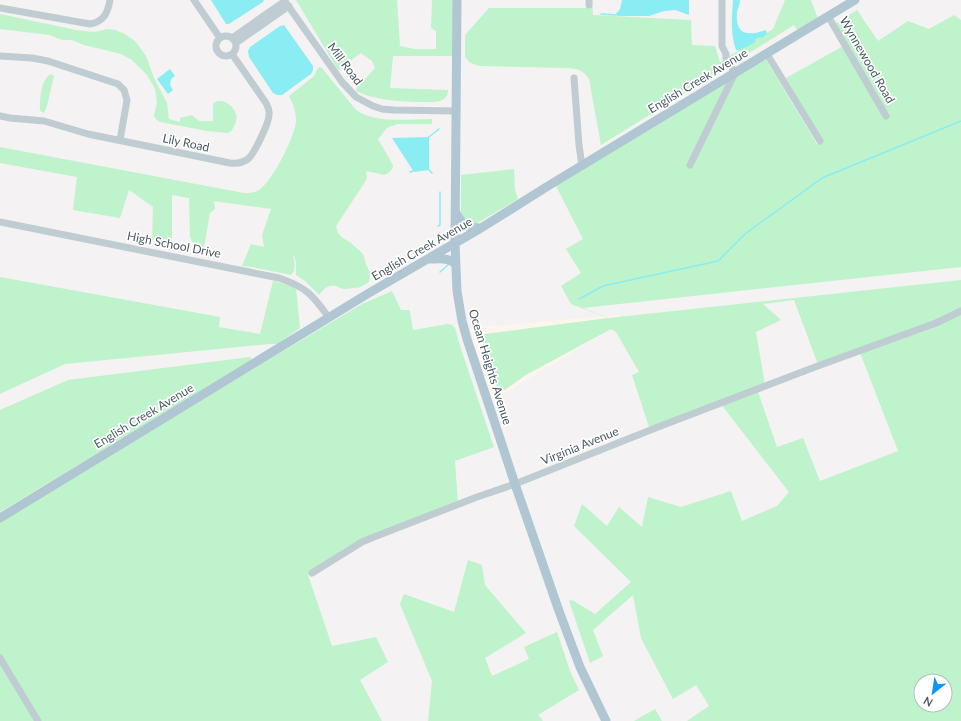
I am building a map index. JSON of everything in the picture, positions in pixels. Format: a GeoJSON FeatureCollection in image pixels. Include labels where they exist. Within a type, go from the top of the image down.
{"type":"FeatureCollection","features":[{"type":"Feature","properties":{"kind":"main road","name":"Ocean Heights Avenue"},"geometry":{"type":"LineString","coordinates":[[457,0],[455,243],[457,292],[463,323],[515,484],[559,611],[578,660],[606,721]]}},
{"type":"Feature","properties":{"kind":"main road","name":"English Creek Avenue"},"geometry":{"type":"LineString","coordinates":[[0,518],[375,290],[481,228],[855,0]]}},
{"type":"Feature","properties":{"kind":"main road"},"geometry":{"type":"LineString","coordinates":[[456,214],[466,226],[481,228]]}},
{"type":"Feature","properties":{"kind":"main road"},"geometry":{"type":"LineString","coordinates":[[429,259],[448,259],[453,261],[456,265]]}},
{"type":"Feature","properties":{"kind":"street"},"geometry":{"type":"LineString","coordinates":[[0,8],[90,24],[98,22],[105,16],[110,0]]}},
{"type":"Feature","properties":{"kind":"street"},"geometry":{"type":"LineString","coordinates":[[194,0],[220,38]]}},
{"type":"Feature","properties":{"kind":"street"},"geometry":{"type":"LineString","coordinates":[[690,165],[737,72],[730,57],[723,49],[722,0]]}},
{"type":"Feature","properties":{"kind":"street"},"geometry":{"type":"LineString","coordinates":[[234,41],[286,2]]}},
{"type":"Feature","properties":{"kind":"street","name":"Mill Road"},"geometry":{"type":"LineString","coordinates":[[286,2],[342,82],[356,96],[382,109],[456,111]]}},
{"type":"Feature","properties":{"kind":"street","name":"Wynnewood Road"},"geometry":{"type":"LineString","coordinates":[[828,16],[886,116]]}},
{"type":"Feature","properties":{"kind":"street"},"geometry":{"type":"LineString","coordinates":[[226,36],[234,41],[236,49],[232,54],[226,56],[220,54],[216,49],[220,38],[226,36]]}},
{"type":"Feature","properties":{"kind":"street","name":"Lily Road"},"geometry":{"type":"LineString","coordinates":[[0,116],[44,121],[88,134],[233,163],[240,163],[248,159],[254,152],[267,123],[269,111],[266,103],[232,54]]}},
{"type":"Feature","properties":{"kind":"street"},"geometry":{"type":"LineString","coordinates":[[767,54],[820,142]]}},
{"type":"Feature","properties":{"kind":"street"},"geometry":{"type":"LineString","coordinates":[[0,56],[32,58],[48,61],[113,81],[118,84],[124,90],[127,100],[120,140]]}},
{"type":"Feature","properties":{"kind":"street"},"geometry":{"type":"LineString","coordinates":[[574,78],[582,166]]}},
{"type":"Feature","properties":{"kind":"street","name":"High School Drive"},"geometry":{"type":"LineString","coordinates":[[0,222],[279,278],[296,284],[310,294],[329,318]]}},
{"type":"Feature","properties":{"kind":"street","name":"Virginia Avenue"},"geometry":{"type":"LineString","coordinates":[[312,573],[362,542],[515,484],[658,427],[936,323],[961,311]]}},
{"type":"Feature","properties":{"kind":"street"},"geometry":{"type":"LineString","coordinates":[[0,658],[38,721]]}},
{"type":"Feature","properties":{"kind":"shaded area"},"geometry":{"type":"Polygon","coordinates":[[[618,315],[620,323],[492,401],[470,328],[618,315]]]}},
{"type":"Feature","properties":{"kind":"green space"},"geometry":{"type":"Polygon","coordinates":[[[296,0],[397,0],[400,46],[415,49],[436,49],[436,31],[431,28],[432,0],[453,0],[453,56],[393,56],[390,88],[448,90],[446,97],[436,102],[407,102],[371,97],[356,91],[358,84],[375,68],[372,61],[361,53],[338,70],[296,0]]]}},
{"type":"Feature","properties":{"kind":"green space"},"geometry":{"type":"Polygon","coordinates":[[[592,0],[593,15],[691,20],[692,45],[715,46],[720,62],[773,29],[785,0],[811,0],[818,19],[798,31],[794,25],[601,145],[589,79],[582,71],[566,68],[480,66],[470,63],[465,57],[465,35],[489,8],[588,8],[592,0]]]}},
{"type":"Feature","properties":{"kind":"green space"},"geometry":{"type":"Polygon","coordinates":[[[857,10],[878,41],[908,21],[929,29],[954,15],[961,20],[961,267],[583,308],[609,318],[961,280],[961,721],[687,721],[709,706],[696,685],[673,699],[641,638],[633,595],[593,630],[603,656],[590,663],[569,601],[572,600],[595,614],[631,582],[574,526],[582,504],[607,526],[619,507],[642,527],[648,497],[681,507],[731,491],[742,521],[777,506],[789,492],[720,403],[650,430],[632,375],[639,372],[616,332],[611,329],[526,375],[499,394],[486,356],[484,334],[608,318],[571,304],[561,286],[581,273],[566,249],[583,239],[556,186],[765,58],[817,144],[822,142],[786,78],[845,45],[833,25],[857,10]],[[794,300],[763,304],[781,320],[756,332],[765,385],[757,389],[777,447],[803,438],[820,481],[898,451],[859,350],[823,364],[817,362],[794,300]]]}},
{"type":"Feature","properties":{"kind":"green space"},"geometry":{"type":"Polygon","coordinates":[[[0,14],[76,30],[95,32],[107,29],[125,34],[135,41],[146,56],[154,78],[167,103],[169,119],[180,122],[180,118],[192,115],[199,121],[213,121],[213,104],[217,101],[221,101],[229,104],[235,111],[236,121],[234,126],[228,133],[207,131],[160,122],[154,116],[157,102],[155,89],[147,75],[132,60],[121,54],[84,45],[72,40],[62,40],[50,35],[0,29],[0,14]]]}},
{"type":"Feature","properties":{"kind":"green space"},"geometry":{"type":"Polygon","coordinates":[[[321,67],[356,110],[364,114],[392,120],[432,119],[432,124],[397,124],[387,128],[378,139],[393,165],[392,168],[385,175],[366,171],[367,178],[365,182],[336,226],[338,233],[363,254],[370,273],[369,282],[358,288],[344,289],[331,286],[324,289],[319,295],[305,281],[296,275],[296,263],[294,256],[295,264],[291,275],[242,266],[251,244],[264,247],[262,235],[271,209],[214,201],[215,209],[210,213],[204,247],[195,247],[190,237],[189,198],[172,195],[172,245],[152,240],[153,207],[129,190],[120,218],[73,210],[77,177],[0,163],[0,147],[244,193],[254,192],[259,190],[270,178],[288,147],[296,120],[294,108],[289,96],[314,76],[318,68],[321,67]]]}},
{"type":"Feature","properties":{"kind":"green space"},"geometry":{"type":"Polygon","coordinates":[[[51,74],[54,76],[44,113],[40,111],[41,91],[47,77],[51,74]]]}},
{"type":"Feature","properties":{"kind":"green space"},"geometry":{"type":"Polygon","coordinates":[[[514,169],[515,190],[518,199],[475,225],[468,224],[461,215],[461,175],[514,169]]]}},
{"type":"Feature","properties":{"kind":"green space"},"geometry":{"type":"Polygon","coordinates":[[[0,277],[220,317],[219,327],[260,334],[273,281],[296,288],[300,328],[277,344],[65,364],[0,394],[0,277]]]}},
{"type":"Feature","properties":{"kind":"green space"},"geometry":{"type":"Polygon","coordinates":[[[392,291],[401,310],[409,310],[413,330],[448,324],[455,328],[494,447],[455,461],[458,504],[363,543],[308,575],[332,646],[376,637],[388,662],[360,680],[382,721],[0,721],[0,522],[362,304],[392,291]]]}},
{"type":"Feature","properties":{"kind":"green space"},"geometry":{"type":"Polygon","coordinates":[[[250,357],[253,360],[0,512],[0,410],[68,380],[250,357]]]}},
{"type":"Feature","properties":{"kind":"green space"},"geometry":{"type":"Polygon","coordinates":[[[468,560],[482,565],[485,585],[526,633],[485,658],[492,676],[529,659],[524,647],[557,632],[570,671],[579,690],[538,715],[543,721],[428,721],[432,681],[400,604],[404,594],[454,612],[468,560]]]}},
{"type":"Feature","properties":{"kind":"green space"},"geometry":{"type":"Polygon","coordinates":[[[655,709],[662,721],[634,721],[655,709]]]}},
{"type":"Feature","properties":{"kind":"water"},"geometry":{"type":"Polygon","coordinates":[[[211,0],[264,0],[229,24],[226,24],[211,0]]]}},
{"type":"Feature","properties":{"kind":"water"},"geometry":{"type":"Polygon","coordinates":[[[622,0],[689,0],[689,15],[675,10],[664,11],[649,16],[615,15],[620,9],[622,0]]]}},
{"type":"Feature","properties":{"kind":"water"},"geometry":{"type":"Polygon","coordinates":[[[733,0],[740,0],[737,20],[738,26],[741,30],[748,33],[754,33],[766,30],[767,34],[762,38],[756,39],[754,43],[740,50],[736,50],[733,37],[733,0]]]}},
{"type":"Feature","properties":{"kind":"water"},"geometry":{"type":"Polygon","coordinates":[[[284,25],[313,66],[313,70],[311,74],[282,95],[277,95],[273,93],[249,57],[248,51],[250,47],[280,26],[284,25]]]}},
{"type":"Feature","properties":{"kind":"water"},"geometry":{"type":"Polygon","coordinates":[[[170,69],[175,76],[171,79],[170,85],[173,90],[168,94],[157,79],[170,69]]]}},
{"type":"Feature","properties":{"kind":"water"},"geometry":{"type":"Polygon","coordinates":[[[429,137],[429,170],[414,172],[392,138],[429,137]]]}},
{"type":"Feature","properties":{"kind":"waterway"},"geometry":{"type":"LineString","coordinates":[[601,14],[615,15]]}},
{"type":"Feature","properties":{"kind":"waterway"},"geometry":{"type":"LineString","coordinates":[[579,299],[603,286],[718,261],[745,234],[822,178],[961,121]]}},
{"type":"Feature","properties":{"kind":"waterway"},"geometry":{"type":"LineString","coordinates":[[429,137],[439,129]]}},
{"type":"Feature","properties":{"kind":"waterway"},"geometry":{"type":"LineString","coordinates":[[429,170],[432,173]]}},
{"type":"Feature","properties":{"kind":"waterway"},"geometry":{"type":"LineString","coordinates":[[438,226],[440,225],[440,192]]}},
{"type":"Feature","properties":{"kind":"waterway"},"geometry":{"type":"LineString","coordinates":[[440,272],[449,264]]}}]}
